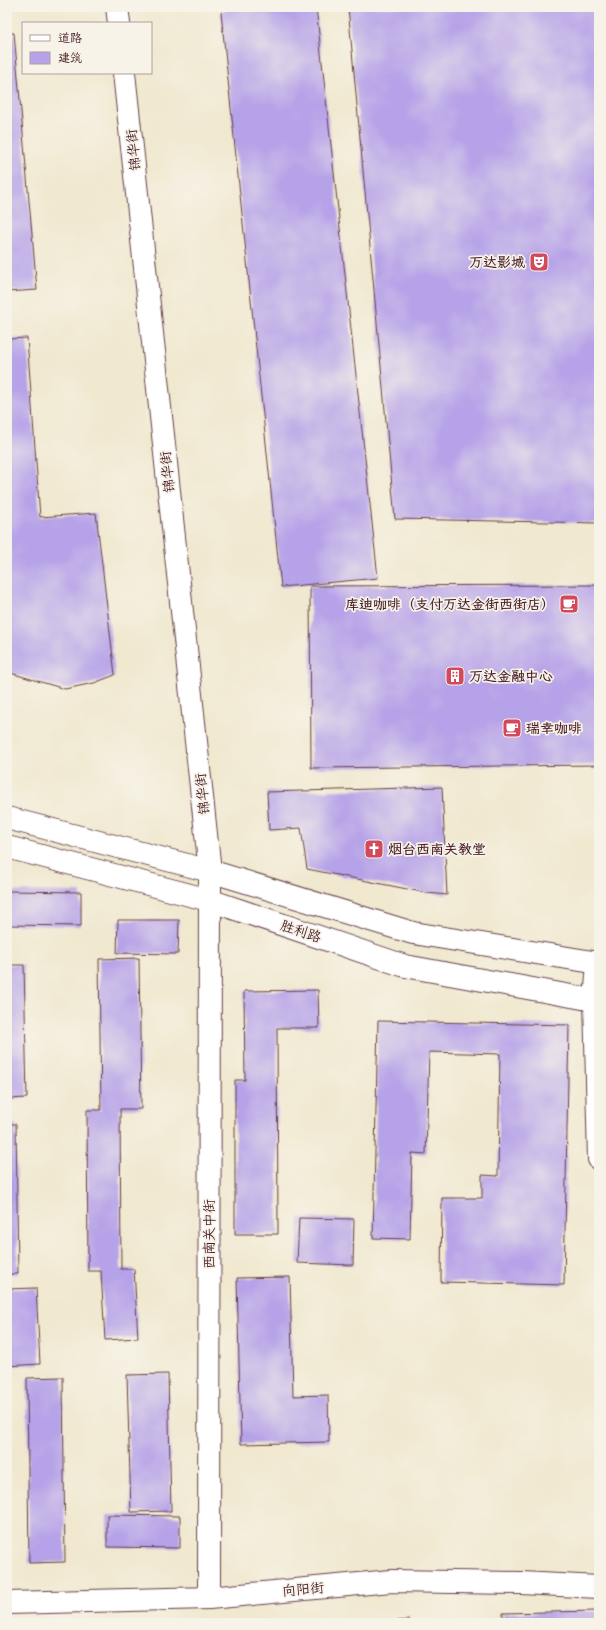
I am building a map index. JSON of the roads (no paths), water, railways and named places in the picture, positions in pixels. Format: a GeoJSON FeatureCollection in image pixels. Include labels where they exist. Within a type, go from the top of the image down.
{"type":"FeatureCollection","features":[{"type":"Feature","properties":{"kind":"street"},"geometry":{"type":"LineString","coordinates":[[117,7],[119,22]]}},
{"type":"Feature","properties":{"kind":"street","name":"锦华街"},"geometry":{"type":"LineString","coordinates":[[124,74],[210,871]]}},
{"type":"Feature","properties":{"kind":"street"},"geometry":{"type":"LineString","coordinates":[[7,818],[210,871],[413,933],[599,963],[597,1001],[599,1159]]}},
{"type":"Feature","properties":{"kind":"street","name":"胜利路"},"geometry":{"type":"LineString","coordinates":[[7,847],[209,900],[405,966],[597,1001]]}},
{"type":"Feature","properties":{"kind":"street","name":"西南关中街"},"geometry":{"type":"LineString","coordinates":[[209,1598],[210,871]]}},
{"type":"Feature","properties":{"kind":"street","name":"向阳街"},"geometry":{"type":"LineString","coordinates":[[7,1603],[209,1598],[391,1581],[521,1583],[599,1587]]}},
{"type":"Feature","properties":{"kind":"place","name":"万达影城"},"geometry":{"type":"Point","coordinates":[539,262]}},
{"type":"Feature","properties":{"kind":"place","name":"库迪咖啡（支付万达金街西街店）"},"geometry":{"type":"Point","coordinates":[569,604]}},
{"type":"Feature","properties":{"kind":"place","name":"万达金融中心"},"geometry":{"type":"Point","coordinates":[455,676]}},
{"type":"Feature","properties":{"kind":"place","name":"瑞幸咖啡"},"geometry":{"type":"Point","coordinates":[512,728]}},
{"type":"Feature","properties":{"kind":"place","name":"烟台西南关教堂"},"geometry":{"type":"Point","coordinates":[374,849]}}]}
